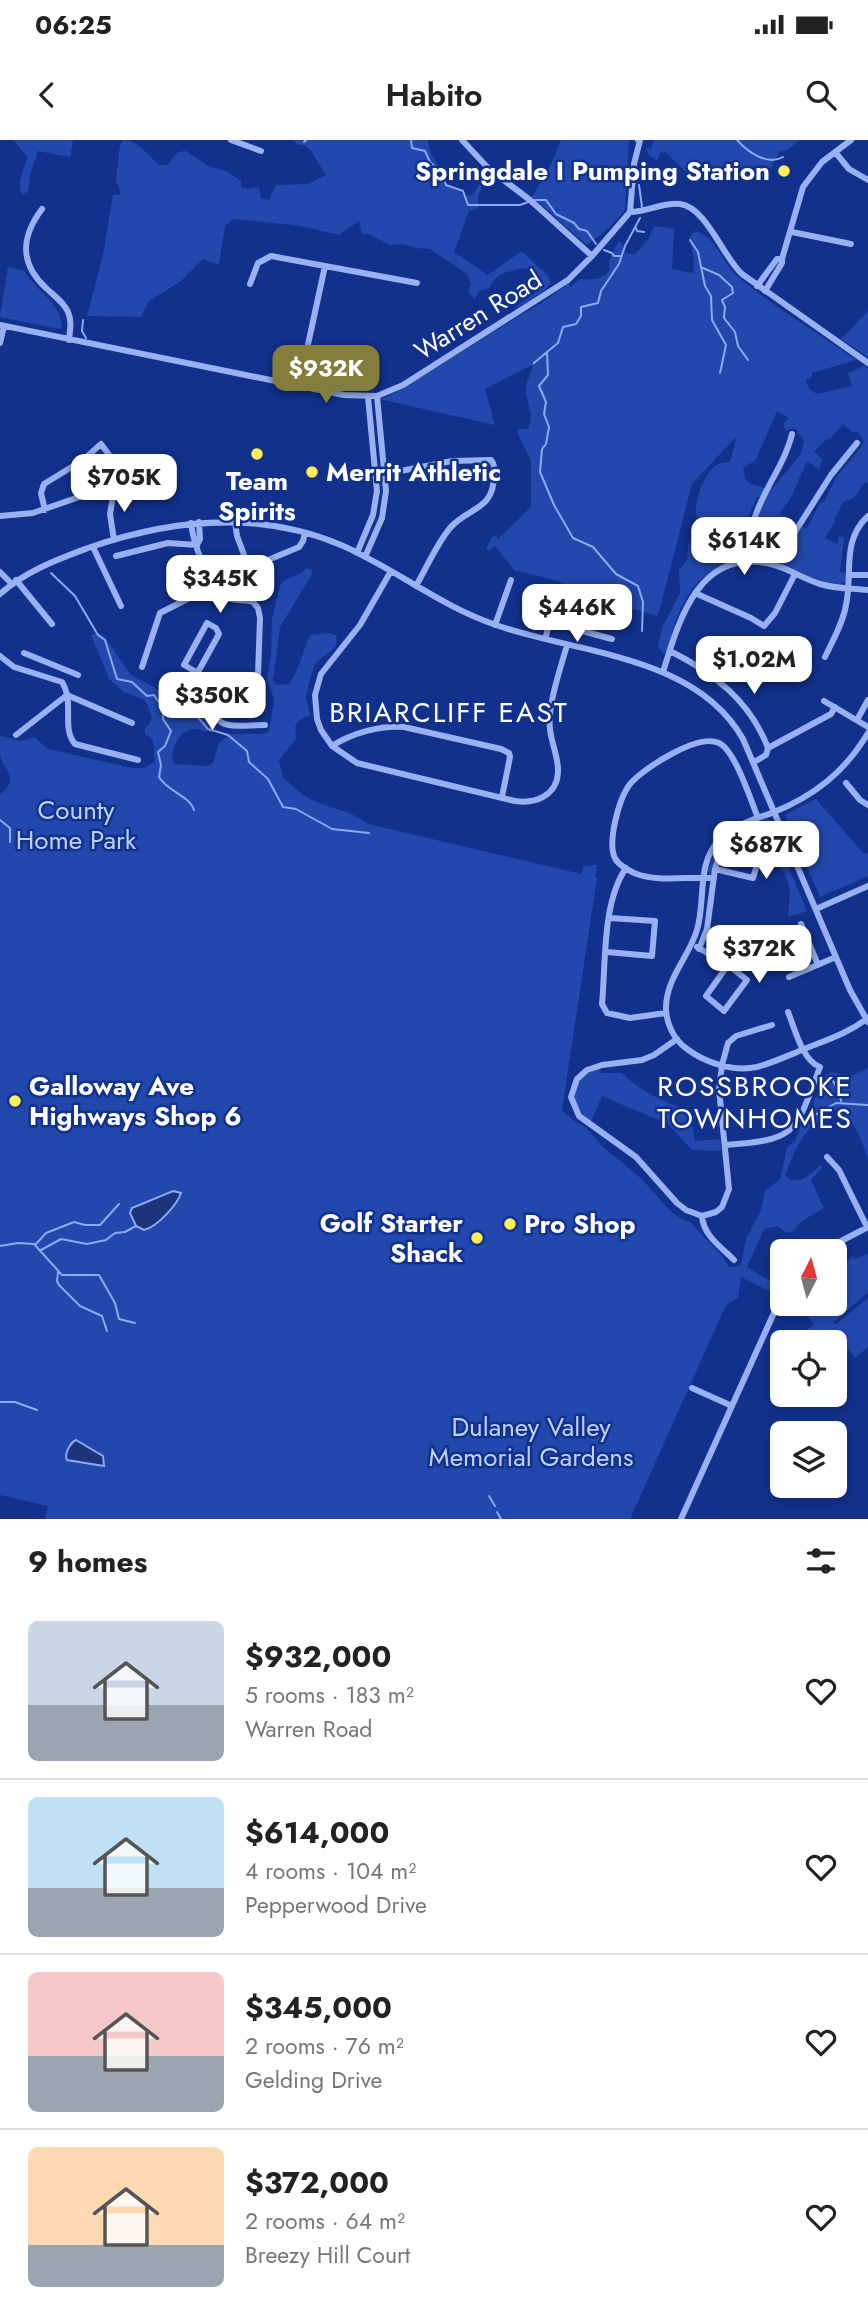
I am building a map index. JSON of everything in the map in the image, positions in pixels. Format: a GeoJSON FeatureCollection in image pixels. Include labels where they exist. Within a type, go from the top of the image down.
{"type":"FeatureCollection","features":[{"type":"Feature","properties":{"kind":"street"},"geometry":{"type":"LineString","coordinates":[[231,140],[261,151]]}},
{"type":"Feature","properties":{"kind":"street"},"geometry":{"type":"LineString","coordinates":[[462,140],[489,169],[530,200],[592,256]]}},
{"type":"Feature","properties":{"kind":"street"},"geometry":{"type":"LineString","coordinates":[[640,140],[634,164],[630,212],[675,204],[689,207],[704,220],[737,270],[868,363]]}},
{"type":"Feature","properties":{"kind":"street"},"geometry":{"type":"LineString","coordinates":[[765,291],[782,263],[803,187],[822,162],[850,140]]}},
{"type":"Feature","properties":{"kind":"street"},"geometry":{"type":"LineString","coordinates":[[835,152],[849,169],[868,180]]}},
{"type":"Feature","properties":{"kind":"street"},"geometry":{"type":"LineString","coordinates":[[42,209],[28,235],[27,260],[37,279],[66,309],[71,321],[69,340]]}},
{"type":"Feature","properties":{"kind":"street","name":"Warren Road"},"geometry":{"type":"LineString","coordinates":[[2,325],[344,395],[377,396],[403,385],[568,280],[630,212]]}},
{"type":"Feature","properties":{"kind":"street"},"geometry":{"type":"LineString","coordinates":[[792,232],[851,244]]}},
{"type":"Feature","properties":{"kind":"street"},"geometry":{"type":"LineString","coordinates":[[250,284],[258,263],[267,257],[416,283]]}},
{"type":"Feature","properties":{"kind":"street"},"geometry":{"type":"LineString","coordinates":[[757,286],[777,259],[782,259]]}},
{"type":"Feature","properties":{"kind":"street"},"geometry":{"type":"LineString","coordinates":[[299,386],[325,266]]}},
{"type":"Feature","properties":{"kind":"street"},"geometry":{"type":"LineString","coordinates":[[0,344],[2,325]]}},
{"type":"Feature","properties":{"kind":"street"},"geometry":{"type":"LineString","coordinates":[[365,557],[382,519],[386,491],[377,396]]}},
{"type":"Feature","properties":{"kind":"street"},"geometry":{"type":"LineString","coordinates":[[357,553],[373,515],[377,491],[368,397]]}},
{"type":"Feature","properties":{"kind":"street"},"geometry":{"type":"LineString","coordinates":[[750,562],[752,527],[756,514],[783,460],[792,434]]}},
{"type":"Feature","properties":{"kind":"street"},"geometry":{"type":"LineString","coordinates":[[774,565],[831,475],[858,443]]}},
{"type":"Feature","properties":{"kind":"street"},"geometry":{"type":"LineString","coordinates":[[45,510],[41,493],[44,484],[83,460],[101,444],[118,467],[110,514],[114,540]]}},
{"type":"Feature","properties":{"kind":"street"},"geometry":{"type":"LineString","coordinates":[[385,474],[452,461],[492,461],[492,491],[482,506],[448,531],[415,586]]}},
{"type":"Feature","properties":{"kind":"street"},"geometry":{"type":"LineString","coordinates":[[0,516],[24,515],[45,510],[108,487],[114,488]]}},
{"type":"Feature","properties":{"kind":"street"},"geometry":{"type":"LineString","coordinates":[[825,657],[842,622],[849,588],[852,540],[860,523],[868,516]]}},
{"type":"Feature","properties":{"kind":"street"},"geometry":{"type":"LineString","coordinates":[[235,522],[237,536],[249,568],[299,547],[304,533]]}},
{"type":"Feature","properties":{"kind":"street"},"geometry":{"type":"LineString","coordinates":[[195,523],[193,539],[215,585],[230,599],[253,602],[260,612],[258,675],[252,686],[247,690],[235,692],[184,665],[207,624],[218,630],[218,639],[198,672]]}},
{"type":"Feature","properties":{"kind":"street"},"geometry":{"type":"LineString","coordinates":[[8,587],[53,561],[153,529],[195,523],[266,524],[304,533],[357,553],[461,611],[495,625],[663,672],[691,685],[717,705],[738,731],[754,762],[775,812],[816,909],[836,957],[854,998],[867,1020],[843,1035],[754,1067],[722,1065],[691,1052],[677,1039],[667,1021],[666,1013],[668,989],[692,945],[701,911],[709,856],[718,841],[731,830],[775,812],[830,781],[846,766],[868,733]]}},
{"type":"Feature","properties":{"kind":"street"},"geometry":{"type":"LineString","coordinates":[[116,556],[168,542],[197,545]]}},
{"type":"Feature","properties":{"kind":"street"},"geometry":{"type":"LineString","coordinates":[[93,547],[121,606]]}},
{"type":"Feature","properties":{"kind":"street"},"geometry":{"type":"LineString","coordinates":[[663,672],[679,622],[695,593],[707,579],[723,569],[750,562],[774,565],[823,585],[868,590]]}},
{"type":"Feature","properties":{"kind":"street"},"geometry":{"type":"LineString","coordinates":[[391,571],[360,625],[325,666],[314,695],[321,730],[332,746],[357,763],[531,802],[547,795],[555,785],[558,771],[550,734],[550,712],[567,645]]}},
{"type":"Feature","properties":{"kind":"street"},"geometry":{"type":"LineString","coordinates":[[0,572],[8,587]]}},
{"type":"Feature","properties":{"kind":"street"},"geometry":{"type":"LineString","coordinates":[[695,593],[764,626],[775,613],[795,574]]}},
{"type":"Feature","properties":{"kind":"street"},"geometry":{"type":"LineString","coordinates":[[849,575],[868,575]]}},
{"type":"Feature","properties":{"kind":"street"},"geometry":{"type":"LineString","coordinates":[[495,625],[511,580]]}},
{"type":"Feature","properties":{"kind":"street"},"geometry":{"type":"LineString","coordinates":[[0,583],[52,624]]}},
{"type":"Feature","properties":{"kind":"street"},"geometry":{"type":"LineString","coordinates":[[142,667],[160,613],[215,585]]}},
{"type":"Feature","properties":{"kind":"street"},"geometry":{"type":"LineString","coordinates":[[545,639],[554,608],[565,597]]}},
{"type":"Feature","properties":{"kind":"street"},"geometry":{"type":"LineString","coordinates":[[549,622],[612,639]]}},
{"type":"Feature","properties":{"kind":"street"},"geometry":{"type":"LineString","coordinates":[[670,651],[706,671],[732,692],[753,717],[768,748],[766,755],[754,762]]}},
{"type":"Feature","properties":{"kind":"street"},"geometry":{"type":"LineString","coordinates":[[24,653],[78,675]]}},
{"type":"Feature","properties":{"kind":"street"},"geometry":{"type":"LineString","coordinates":[[1,661],[62,682],[70,714],[69,735],[75,744],[138,760]]}},
{"type":"Feature","properties":{"kind":"street"},"geometry":{"type":"LineString","coordinates":[[47,676],[50,664]]}},
{"type":"Feature","properties":{"kind":"street"},"geometry":{"type":"LineString","coordinates":[[226,689],[216,713],[220,722],[229,726],[265,724]]}},
{"type":"Feature","properties":{"kind":"street"},"geometry":{"type":"LineString","coordinates":[[67,695],[132,723]]}},
{"type":"Feature","properties":{"kind":"street"},"geometry":{"type":"LineString","coordinates":[[16,735],[67,695]]}},
{"type":"Feature","properties":{"kind":"street"},"geometry":{"type":"LineString","coordinates":[[857,720],[868,700]]}},
{"type":"Feature","properties":{"kind":"street"},"geometry":{"type":"LineString","coordinates":[[824,701],[868,727]]}},
{"type":"Feature","properties":{"kind":"street"},"geometry":{"type":"LineString","coordinates":[[768,748],[831,714],[835,707]]}},
{"type":"Feature","properties":{"kind":"street"},"geometry":{"type":"LineString","coordinates":[[332,746],[349,737],[393,726],[506,751],[510,761],[502,797]]}},
{"type":"Feature","properties":{"kind":"street"},"geometry":{"type":"LineString","coordinates":[[713,878],[656,879],[632,872],[617,861],[612,846],[619,804],[625,791],[645,770],[666,757],[699,743],[716,741],[727,749],[758,818]]}},
{"type":"Feature","properties":{"kind":"street"},"geometry":{"type":"LineString","coordinates":[[846,783],[860,800],[868,805]]}},
{"type":"Feature","properties":{"kind":"street"},"geometry":{"type":"LineString","coordinates":[[699,948],[707,929],[713,878],[715,869],[718,860],[727,848],[758,862],[753,878],[715,869]]}},
{"type":"Feature","properties":{"kind":"street"},"geometry":{"type":"LineString","coordinates":[[626,868],[614,889],[602,1004],[607,1013],[621,1018],[666,1013]]}},
{"type":"Feature","properties":{"kind":"street"},"geometry":{"type":"LineString","coordinates":[[816,909],[868,886]]}},
{"type":"Feature","properties":{"kind":"street"},"geometry":{"type":"LineString","coordinates":[[607,952],[652,956],[655,921],[610,918]]}},
{"type":"Feature","properties":{"kind":"street"},"geometry":{"type":"LineString","coordinates":[[801,923],[818,965]]}},
{"type":"Feature","properties":{"kind":"street"},"geometry":{"type":"LineString","coordinates":[[692,945],[728,965],[747,980],[724,1011],[706,996],[728,965]]}},
{"type":"Feature","properties":{"kind":"street"},"geometry":{"type":"LineString","coordinates":[[789,977],[836,957]]}},
{"type":"Feature","properties":{"kind":"street"},"geometry":{"type":"LineString","coordinates":[[725,1145],[782,1137],[792,1128],[805,1106],[820,1067],[814,1065],[803,1049],[788,1012]]}},
{"type":"Feature","properties":{"kind":"street"},"geometry":{"type":"LineString","coordinates":[[677,1039],[642,1060],[602,1065],[587,1070],[577,1079],[571,1097],[579,1116],[636,1157],[677,1203],[702,1216],[716,1212],[727,1199],[729,1178],[719,1100],[722,1065],[732,1038],[772,1025]]}},
{"type":"Feature","properties":{"kind":"street"},"geometry":{"type":"LineString","coordinates":[[827,1157],[839,1171],[868,1227],[845,1239]]}},
{"type":"Feature","properties":{"kind":"street"},"geometry":{"type":"LineString","coordinates":[[702,1216],[702,1224],[708,1234],[734,1260]]}},
{"type":"Feature","properties":{"kind":"street"},"geometry":{"type":"LineString","coordinates":[[681,1519],[772,1316]]}},
{"type":"Feature","properties":{"kind":"street"},"geometry":{"type":"LineString","coordinates":[[692,1388],[732,1406]]}},
{"type":"Feature","properties":{"kind":"green space"},"geometry":{"type":"Polygon","coordinates":[[[13,140],[73,142],[70,157],[38,151],[28,191],[22,195],[20,181],[28,157],[13,140]]]}},
{"type":"Feature","properties":{"kind":"green space"},"geometry":{"type":"Polygon","coordinates":[[[123,140],[138,146],[159,165],[167,165],[178,152],[186,151],[208,166],[226,171],[241,181],[241,187],[259,187],[261,198],[269,200],[276,185],[308,184],[326,175],[310,150],[293,140],[428,140],[430,152],[446,183],[466,196],[472,195],[486,175],[487,177],[478,196],[478,208],[469,211],[454,252],[488,275],[520,252],[524,253],[551,282],[546,289],[514,310],[539,287],[533,282],[533,274],[528,269],[521,268],[499,275],[489,288],[480,291],[475,299],[468,293],[471,283],[467,274],[430,249],[404,244],[390,245],[369,234],[362,234],[359,221],[339,235],[301,226],[234,219],[225,226],[219,265],[203,259],[181,281],[149,301],[141,317],[87,316],[103,255],[113,195],[121,194],[116,180],[123,140]]]}},
{"type":"Feature","properties":{"kind":"green space"},"geometry":{"type":"Polygon","coordinates":[[[561,140],[629,140],[625,210],[609,228],[587,245],[532,197],[561,140]]]}},
{"type":"Feature","properties":{"kind":"green space"},"geometry":{"type":"Polygon","coordinates":[[[654,140],[800,140],[787,150],[779,152],[771,168],[761,175],[742,171],[731,165],[703,175],[686,172],[665,152],[660,153],[657,161],[646,149],[651,148],[654,140]]]}},
{"type":"Feature","properties":{"kind":"green space"},"geometry":{"type":"Polygon","coordinates":[[[654,226],[674,229],[672,269],[693,273],[690,238],[694,231],[702,234],[737,276],[780,309],[856,360],[812,373],[812,377],[806,380],[809,389],[817,394],[852,386],[848,373],[864,366],[868,368],[868,483],[865,482],[854,498],[843,502],[825,538],[837,544],[839,536],[844,538],[840,572],[846,573],[845,582],[821,582],[779,561],[802,527],[807,528],[837,476],[862,446],[864,441],[858,432],[852,432],[843,424],[830,439],[814,451],[823,460],[819,469],[807,461],[791,497],[780,513],[797,525],[771,560],[761,560],[755,556],[758,516],[766,496],[801,454],[804,441],[796,429],[786,431],[783,424],[789,418],[777,411],[756,460],[743,468],[749,483],[765,488],[760,497],[757,497],[748,516],[747,558],[719,567],[691,591],[678,615],[664,654],[658,647],[662,628],[680,593],[679,570],[687,561],[688,544],[702,531],[696,513],[699,493],[705,478],[714,467],[730,462],[737,436],[692,484],[658,616],[580,595],[558,581],[514,570],[495,546],[489,551],[486,549],[492,537],[496,536],[498,539],[531,507],[531,461],[517,432],[519,429],[528,429],[530,423],[531,413],[526,388],[532,365],[485,389],[495,425],[379,399],[428,373],[569,283],[571,287],[580,279],[600,278],[610,270],[609,261],[618,242],[621,242],[626,253],[634,255],[648,240],[654,226]]]}},
{"type":"Feature","properties":{"kind":"green space"},"geometry":{"type":"Polygon","coordinates":[[[8,267],[24,271],[53,304],[61,319],[62,328],[0,317],[8,267]]]}},
{"type":"Feature","properties":{"kind":"green space"},"geometry":{"type":"Polygon","coordinates":[[[868,311],[868,357],[841,339],[868,311]]]}},
{"type":"Feature","properties":{"kind":"green space"},"geometry":{"type":"Polygon","coordinates":[[[306,568],[312,570],[280,627],[273,680],[276,685],[289,684],[310,635],[329,633],[336,635],[337,641],[333,649],[314,667],[306,698],[310,715],[297,723],[296,739],[279,760],[283,778],[310,799],[368,824],[581,874],[584,866],[597,865],[562,1110],[643,1180],[668,1209],[691,1223],[729,1267],[741,1264],[746,1239],[761,1210],[765,1191],[780,1179],[787,1148],[796,1139],[826,1075],[832,1072],[846,1075],[847,1078],[868,1068],[868,1158],[843,1107],[821,1119],[800,1142],[786,1175],[790,1180],[799,1180],[820,1165],[823,1167],[811,1180],[824,1208],[802,1221],[793,1231],[786,1233],[778,1226],[764,1229],[747,1267],[770,1281],[770,1292],[741,1277],[738,1298],[726,1305],[630,1519],[45,1519],[48,1506],[0,1495],[0,795],[10,779],[0,754],[0,736],[21,741],[34,737],[48,749],[132,768],[144,768],[155,762],[152,739],[145,734],[145,728],[152,717],[147,704],[143,699],[124,692],[109,679],[91,635],[98,633],[104,636],[131,675],[172,697],[197,703],[217,728],[212,732],[195,729],[186,732],[176,744],[172,758],[175,764],[208,766],[213,763],[219,743],[230,734],[269,732],[274,699],[267,679],[272,619],[280,585],[284,580],[302,573],[306,568]]]}},
{"type":"Feature","properties":{"kind":"green space"},"geometry":{"type":"Polygon","coordinates":[[[816,799],[864,854],[868,853],[868,876],[820,897],[785,815],[816,799]]]}},
{"type":"Feature","properties":{"kind":"green space"},"geometry":{"type":"Polygon","coordinates":[[[768,818],[807,911],[788,917],[790,888],[781,866],[727,843],[717,857],[711,874],[708,872],[716,851],[730,837],[768,818]]]}},
{"type":"Feature","properties":{"kind":"green space"},"geometry":{"type":"Polygon","coordinates":[[[600,1068],[601,1073],[622,1073],[653,1096],[689,1109],[695,1141],[720,1139],[721,1151],[692,1150],[668,1124],[602,1096],[591,1122],[578,1107],[575,1092],[583,1078],[600,1068]]]}},
{"type":"Feature","properties":{"kind":"green space"},"geometry":{"type":"Polygon","coordinates":[[[868,1254],[868,1292],[847,1311],[847,1261],[853,1256],[855,1259],[868,1254]]]}},
{"type":"Feature","properties":{"kind":"green space"},"geometry":{"type":"Polygon","coordinates":[[[868,1298],[868,1347],[855,1358],[849,1350],[847,1351],[847,1330],[807,1330],[814,1324],[807,1316],[841,1316],[833,1323],[836,1324],[868,1298]]]}},
{"type":"Feature","properties":{"kind":"shaded area"},"geometry":{"type":"Polygon","coordinates":[[[315,355],[349,372],[350,384],[314,375],[312,362],[315,355]]]}},
{"type":"Feature","properties":{"kind":"shaded area"},"geometry":{"type":"Polygon","coordinates":[[[173,1191],[181,1193],[166,1215],[144,1230],[136,1226],[130,1213],[132,1208],[173,1191]]]}},
{"type":"Feature","properties":{"kind":"shaded area"},"geometry":{"type":"Polygon","coordinates":[[[76,1440],[103,1456],[104,1466],[67,1460],[68,1449],[76,1440]]]}},
{"type":"Feature","properties":{"kind":"waterway"},"geometry":{"type":"LineString","coordinates":[[411,140],[412,148],[425,151],[430,162],[442,174],[446,185],[463,191],[468,205],[520,205],[528,202]]}},
{"type":"Feature","properties":{"kind":"waterway"},"geometry":{"type":"LineString","coordinates":[[737,140],[764,159],[783,157]]}},
{"type":"Feature","properties":{"kind":"waterway"},"geometry":{"type":"LineString","coordinates":[[639,185],[642,207]]}},
{"type":"Feature","properties":{"kind":"waterway"},"geometry":{"type":"LineString","coordinates":[[535,200],[546,200],[556,214],[587,231],[596,244]]}},
{"type":"Feature","properties":{"kind":"waterway"},"geometry":{"type":"LineString","coordinates":[[640,218],[619,264],[601,291],[598,303],[581,307],[581,316],[576,324],[563,327],[558,343],[547,352],[548,375],[539,386],[546,402],[544,414],[549,427],[546,444],[542,449],[540,472],[554,505],[573,538],[593,547],[616,574],[638,586],[643,602],[642,631]]}},
{"type":"Feature","properties":{"kind":"waterway"},"geometry":{"type":"LineString","coordinates":[[636,228],[637,231],[644,232]]}},
{"type":"Feature","properties":{"kind":"waterway"},"geometry":{"type":"LineString","coordinates":[[690,240],[698,252],[705,286],[711,296],[712,320],[726,345],[720,373]]}},
{"type":"Feature","properties":{"kind":"waterway"},"geometry":{"type":"LineString","coordinates":[[604,250],[614,256],[621,256]]}},
{"type":"Feature","properties":{"kind":"waterway"},"geometry":{"type":"LineString","coordinates":[[703,268],[719,275],[732,287],[733,293],[722,300],[725,307],[724,318],[735,332],[738,346],[748,360]]}},
{"type":"Feature","properties":{"kind":"waterway"},"geometry":{"type":"LineString","coordinates":[[83,320],[82,331],[86,338]]}},
{"type":"Feature","properties":{"kind":"waterway"},"geometry":{"type":"LineString","coordinates":[[534,363],[547,352]]}},
{"type":"Feature","properties":{"kind":"waterway"},"geometry":{"type":"LineString","coordinates":[[51,573],[75,596],[98,635],[105,640],[117,679],[132,682],[147,696],[154,695],[164,704],[188,706],[208,729],[228,735],[247,751],[249,762],[268,779],[283,807],[296,809],[332,829],[369,833]]}},
{"type":"Feature","properties":{"kind":"waterway"},"geometry":{"type":"LineString","coordinates":[[164,705],[163,719],[171,731],[165,746],[158,752],[161,765],[159,777],[188,801],[194,810]]}},
{"type":"Feature","properties":{"kind":"waterway"},"geometry":{"type":"LineString","coordinates":[[0,820],[10,828],[10,842]]}},
{"type":"Feature","properties":{"kind":"waterway"},"geometry":{"type":"LineString","coordinates":[[830,1076],[839,1091],[841,1101]]}},
{"type":"Feature","properties":{"kind":"waterway"},"geometry":{"type":"LineString","coordinates":[[813,1116],[836,1103],[868,1105]]}},
{"type":"Feature","properties":{"kind":"waterway"},"geometry":{"type":"LineString","coordinates":[[36,1244],[46,1233],[74,1222],[100,1225],[119,1204]]}},
{"type":"Feature","properties":{"kind":"waterway"},"geometry":{"type":"LineString","coordinates":[[41,1250],[61,1239],[87,1244],[106,1240],[115,1233],[125,1232],[136,1226]]}},
{"type":"Feature","properties":{"kind":"waterway"},"geometry":{"type":"LineString","coordinates":[[0,1246],[34,1244],[62,1275],[99,1275],[115,1303],[119,1319],[135,1323]]}},
{"type":"Feature","properties":{"kind":"waterway"},"geometry":{"type":"LineString","coordinates":[[58,1272],[59,1285],[80,1306],[102,1316],[107,1331]]}},
{"type":"Feature","properties":{"kind":"waterway"},"geometry":{"type":"LineString","coordinates":[[0,1402],[15,1402],[37,1410]]}},
{"type":"Feature","properties":{"kind":"waterway"},"geometry":{"type":"LineString","coordinates":[[489,1496],[495,1506]]}},
{"type":"Feature","properties":{"kind":"waterway"},"geometry":{"type":"LineString","coordinates":[[497,1512],[501,1519]]}},
{"type":"Feature","properties":{"kind":"place","name":"Springdale I Pumping Station"},"geometry":{"type":"Point","coordinates":[784,171]}},
{"type":"Feature","properties":{"kind":"place","name":"Team Spirits"},"geometry":{"type":"Point","coordinates":[257,454]}},
{"type":"Feature","properties":{"kind":"place","name":"Merrit Athletic"},"geometry":{"type":"Point","coordinates":[312,472]}},
{"type":"Feature","properties":{"kind":"place","name":"Galloway Ave Highways Shop 6"},"geometry":{"type":"Point","coordinates":[15,1101]}},
{"type":"Feature","properties":{"kind":"place","name":"Pro Shop"},"geometry":{"type":"Point","coordinates":[510,1224]}},
{"type":"Feature","properties":{"kind":"place","name":"Golf Starter Shack"},"geometry":{"type":"Point","coordinates":[477,1238]}},
{"type":"Feature","properties":{"kind":"district","name":"BRIARCLIFF EAST"},"geometry":{"type":"Point","coordinates":[449,712]}},
{"type":"Feature","properties":{"kind":"district","name":"ROSSBROOKE TOWNHOMES"},"geometry":{"type":"Point","coordinates":[755,1102]}},
{"type":"Feature","properties":{"kind":"park label","name":"County Home Park"},"geometry":{"type":"Point","coordinates":[76,825]}},
{"type":"Feature","properties":{"kind":"park label","name":"Dulaney Valley Memorial Gardens"},"geometry":{"type":"Point","coordinates":[531,1442]}}]}
